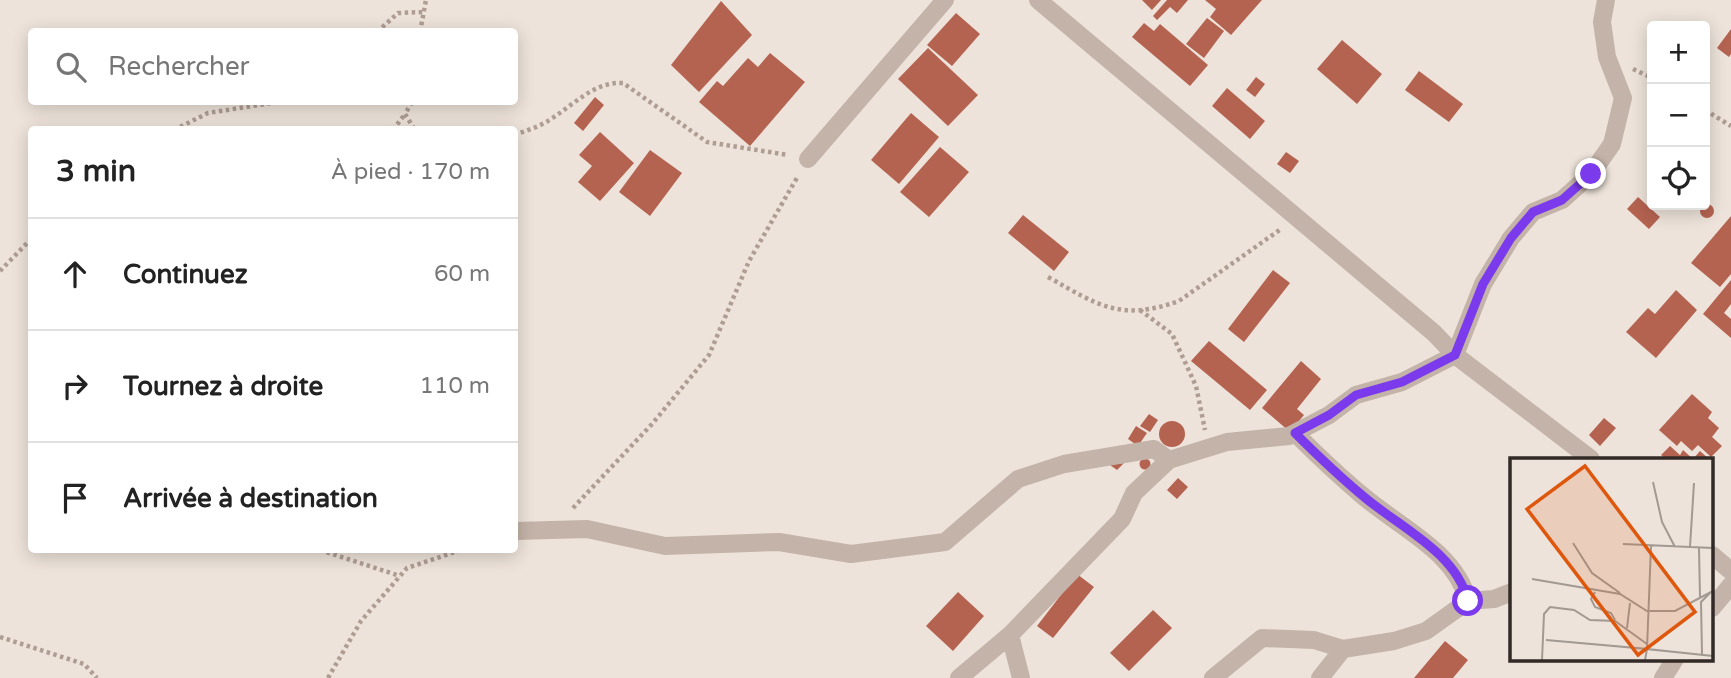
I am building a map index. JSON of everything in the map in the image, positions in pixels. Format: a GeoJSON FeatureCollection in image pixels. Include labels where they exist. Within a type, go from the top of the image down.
{"type":"FeatureCollection","features":[{"type":"Feature","properties":{"kind":"street"},"geometry":{"type":"LineString","coordinates":[[808,159],[945,0]]}},
{"type":"Feature","properties":{"kind":"street"},"geometry":{"type":"LineString","coordinates":[[1038,0],[1434,333],[1455,355],[1590,458]]}},
{"type":"Feature","properties":{"kind":"street"},"geometry":{"type":"LineString","coordinates":[[959,678],[1010,635],[1122,519],[1134,493],[1170,460],[1208,448],[1295,433],[1329,415],[1356,395],[1402,382],[1455,355],[1483,284],[1511,238],[1533,212],[1562,200],[1591,174],[1612,144],[1623,98],[1607,57],[1602,22],[1606,0]]}},
{"type":"Feature","properties":{"kind":"street"},"geometry":{"type":"LineString","coordinates":[[1295,433],[1364,497],[1444,560],[1464,584],[1468,601]]}},
{"type":"Feature","properties":{"kind":"street"},"geometry":{"type":"LineString","coordinates":[[518,531],[587,529],[665,546],[779,542],[851,554],[944,542],[1018,479],[1064,464],[1154,449],[1170,460]]}},
{"type":"Feature","properties":{"kind":"street"},"geometry":{"type":"LineString","coordinates":[[1714,557],[1731,570]]}},
{"type":"Feature","properties":{"kind":"street"},"geometry":{"type":"LineString","coordinates":[[1714,606],[1731,585]]}},
{"type":"Feature","properties":{"kind":"street"},"geometry":{"type":"LineString","coordinates":[[1213,678],[1262,638],[1314,640],[1343,649],[1394,641],[1426,631],[1468,601],[1494,599],[1510,593]]}},
{"type":"Feature","properties":{"kind":"street"},"geometry":{"type":"LineString","coordinates":[[1010,635],[1021,678]]}},
{"type":"Feature","properties":{"kind":"street"},"geometry":{"type":"LineString","coordinates":[[1320,678],[1343,649]]}},
{"type":"Feature","properties":{"kind":"street"},"geometry":{"type":"LineString","coordinates":[[1663,678],[1674,660]]}},
{"type":"Feature","properties":{"kind":"path"},"geometry":{"type":"LineString","coordinates":[[421,28],[426,0]]}},
{"type":"Feature","properties":{"kind":"path"},"geometry":{"type":"LineString","coordinates":[[381,28],[398,13],[424,12]]}},
{"type":"Feature","properties":{"kind":"path"},"geometry":{"type":"LineString","coordinates":[[518,133],[544,123],[595,89],[610,82],[623,83],[707,142],[808,159],[749,261],[709,355],[652,424],[570,511]]}},
{"type":"Feature","properties":{"kind":"path"},"geometry":{"type":"LineString","coordinates":[[182,126],[208,113],[259,105]]}},
{"type":"Feature","properties":{"kind":"path"},"geometry":{"type":"LineString","coordinates":[[396,126],[410,105]]}},
{"type":"Feature","properties":{"kind":"path"},"geometry":{"type":"LineString","coordinates":[[1710,113],[1731,126]]}},
{"type":"Feature","properties":{"kind":"path"},"geometry":{"type":"LineString","coordinates":[[405,114],[412,126]]}},
{"type":"Feature","properties":{"kind":"path"},"geometry":{"type":"LineString","coordinates":[[1048,277],[1104,309],[1139,310],[1179,302],[1296,219]]}},
{"type":"Feature","properties":{"kind":"path"},"geometry":{"type":"LineString","coordinates":[[0,271],[28,242]]}},
{"type":"Feature","properties":{"kind":"path"},"geometry":{"type":"LineString","coordinates":[[1139,310],[1172,334],[1196,386],[1208,448]]}},
{"type":"Feature","properties":{"kind":"path"},"geometry":{"type":"LineString","coordinates":[[329,553],[400,576]]}},
{"type":"Feature","properties":{"kind":"path"},"geometry":{"type":"LineString","coordinates":[[328,678],[361,621],[407,568],[452,553]]}},
{"type":"Feature","properties":{"kind":"path"},"geometry":{"type":"LineString","coordinates":[[0,637],[84,664],[97,678]]}},
{"type":"Feature","properties":{"kind":"building"},"geometry":{"type":"Polygon","coordinates":[[[1142,0],[1161,0],[1152,10],[1142,0]]]}},
{"type":"Feature","properties":{"kind":"building"},"geometry":{"type":"Polygon","coordinates":[[[1167,0],[1188,0],[1177,13],[1170,7],[1157,20],[1153,16],[1167,0]]]}},
{"type":"Feature","properties":{"kind":"building"},"geometry":{"type":"Polygon","coordinates":[[[1205,0],[1262,0],[1231,35],[1210,17],[1216,9],[1205,0]]]}},
{"type":"Feature","properties":{"kind":"building"},"geometry":{"type":"Polygon","coordinates":[[[721,1],[752,35],[699,92],[671,65],[721,1]]]}},
{"type":"Feature","properties":{"kind":"building"},"geometry":{"type":"Polygon","coordinates":[[[956,13],[980,34],[952,66],[927,45],[956,13]]]}},
{"type":"Feature","properties":{"kind":"building"},"geometry":{"type":"Polygon","coordinates":[[[1207,18],[1224,31],[1204,58],[1186,44],[1207,18]]]}},
{"type":"Feature","properties":{"kind":"building"},"geometry":{"type":"Polygon","coordinates":[[[1144,23],[1154,31],[1160,24],[1208,65],[1190,86],[1132,37],[1144,23]]]}},
{"type":"Feature","properties":{"kind":"building"},"geometry":{"type":"Polygon","coordinates":[[[1731,29],[1731,54],[1729,57],[1717,48],[1731,29]]]}},
{"type":"Feature","properties":{"kind":"building"},"geometry":{"type":"Polygon","coordinates":[[[1342,40],[1382,74],[1357,104],[1317,69],[1342,40]]]}},
{"type":"Feature","properties":{"kind":"building"},"geometry":{"type":"Polygon","coordinates":[[[928,48],[978,95],[948,126],[898,79],[928,48]]]}},
{"type":"Feature","properties":{"kind":"building"},"geometry":{"type":"Polygon","coordinates":[[[770,53],[805,82],[750,146],[699,102],[717,81],[723,86],[748,58],[758,67],[770,53]]]}},
{"type":"Feature","properties":{"kind":"building"},"geometry":{"type":"Polygon","coordinates":[[[1419,71],[1463,104],[1449,122],[1405,90],[1419,71]]]}},
{"type":"Feature","properties":{"kind":"building"},"geometry":{"type":"Polygon","coordinates":[[[1256,77],[1265,84],[1255,97],[1246,90],[1256,77]]]}},
{"type":"Feature","properties":{"kind":"building"},"geometry":{"type":"Polygon","coordinates":[[[1227,88],[1265,121],[1250,139],[1212,106],[1227,88]]]}},
{"type":"Feature","properties":{"kind":"building"},"geometry":{"type":"Polygon","coordinates":[[[595,97],[604,105],[583,131],[574,123],[595,97]]]}},
{"type":"Feature","properties":{"kind":"building"},"geometry":{"type":"Polygon","coordinates":[[[911,113],[939,137],[899,184],[871,160],[911,113]]]}},
{"type":"Feature","properties":{"kind":"building"},"geometry":{"type":"Polygon","coordinates":[[[600,132],[634,163],[600,201],[578,182],[592,166],[579,155],[600,132]]]}},
{"type":"Feature","properties":{"kind":"building"},"geometry":{"type":"Polygon","coordinates":[[[940,147],[969,172],[929,217],[900,192],[940,147]]]}},
{"type":"Feature","properties":{"kind":"building"},"geometry":{"type":"Polygon","coordinates":[[[650,150],[682,173],[650,216],[619,192],[650,150]]]}},
{"type":"Feature","properties":{"kind":"building"},"geometry":{"type":"Polygon","coordinates":[[[1286,152],[1299,161],[1290,173],[1277,164],[1286,152]]]}},
{"type":"Feature","properties":{"kind":"building"},"geometry":{"type":"Polygon","coordinates":[[[1638,197],[1647,205],[1647,210],[1652,210],[1660,217],[1649,229],[1627,209],[1638,197]]]}},
{"type":"Feature","properties":{"kind":"building"},"geometry":{"type":"Polygon","coordinates":[[[1710,205],[1712,216],[1702,216],[1700,210],[1710,210],[1710,205]]]}},
{"type":"Feature","properties":{"kind":"building"},"geometry":{"type":"Polygon","coordinates":[[[1023,215],[1069,252],[1054,271],[1008,233],[1023,215]]]}},
{"type":"Feature","properties":{"kind":"building"},"geometry":{"type":"Polygon","coordinates":[[[1731,216],[1731,274],[1720,287],[1691,263],[1731,216]]]}},
{"type":"Feature","properties":{"kind":"building"},"geometry":{"type":"Polygon","coordinates":[[[1273,270],[1290,283],[1244,342],[1228,329],[1273,270]]]}},
{"type":"Feature","properties":{"kind":"building"},"geometry":{"type":"Polygon","coordinates":[[[1731,280],[1731,304],[1724,313],[1731,319],[1731,338],[1703,314],[1731,280]]]}},
{"type":"Feature","properties":{"kind":"building"},"geometry":{"type":"Polygon","coordinates":[[[1676,290],[1697,310],[1656,358],[1626,332],[1648,308],[1655,314],[1676,290]]]}},
{"type":"Feature","properties":{"kind":"building"},"geometry":{"type":"Polygon","coordinates":[[[1209,341],[1267,390],[1250,410],[1191,361],[1209,341]]]}},
{"type":"Feature","properties":{"kind":"building"},"geometry":{"type":"Polygon","coordinates":[[[1301,361],[1321,379],[1297,409],[1304,415],[1290,432],[1262,408],[1301,361]]]}},
{"type":"Feature","properties":{"kind":"building"},"geometry":{"type":"Polygon","coordinates":[[[1692,394],[1712,412],[1708,418],[1719,428],[1712,437],[1722,446],[1711,457],[1698,445],[1692,451],[1681,441],[1677,446],[1659,430],[1692,394]]]}},
{"type":"Feature","properties":{"kind":"building"},"geometry":{"type":"Polygon","coordinates":[[[1149,414],[1158,420],[1150,432],[1140,426],[1149,414]]]}},
{"type":"Feature","properties":{"kind":"building"},"geometry":{"type":"Polygon","coordinates":[[[1604,418],[1616,428],[1600,446],[1589,435],[1604,418]]]}},
{"type":"Feature","properties":{"kind":"building"},"geometry":{"type":"Polygon","coordinates":[[[1172,421],[1181,425],[1185,434],[1181,443],[1172,447],[1163,443],[1159,434],[1163,425],[1172,421]]]}},
{"type":"Feature","properties":{"kind":"building"},"geometry":{"type":"Polygon","coordinates":[[[1136,426],[1147,433],[1138,446],[1128,439],[1136,426]]]}},
{"type":"Feature","properties":{"kind":"building"},"geometry":{"type":"Polygon","coordinates":[[[1670,446],[1680,455],[1683,450],[1692,458],[1665,458],[1661,455],[1670,446]]]}},
{"type":"Feature","properties":{"kind":"building"},"geometry":{"type":"Polygon","coordinates":[[[1700,451],[1708,458],[1694,458],[1700,451]]]}},
{"type":"Feature","properties":{"kind":"building"},"geometry":{"type":"Polygon","coordinates":[[[1145,459],[1149,460],[1149,468],[1145,469],[1141,468],[1140,464],[1141,460],[1145,459]]]}},
{"type":"Feature","properties":{"kind":"building"},"geometry":{"type":"Polygon","coordinates":[[[1124,463],[1117,470],[1110,465],[1124,463]]]}},
{"type":"Feature","properties":{"kind":"building"},"geometry":{"type":"Polygon","coordinates":[[[1178,478],[1188,487],[1177,499],[1167,490],[1178,478]]]}},
{"type":"Feature","properties":{"kind":"building"},"geometry":{"type":"Polygon","coordinates":[[[1077,574],[1094,587],[1053,638],[1037,626],[1077,574]]]}},
{"type":"Feature","properties":{"kind":"building"},"geometry":{"type":"Polygon","coordinates":[[[958,592],[984,616],[953,651],[926,626],[958,592]]]}},
{"type":"Feature","properties":{"kind":"building"},"geometry":{"type":"Polygon","coordinates":[[[1153,610],[1172,628],[1129,671],[1110,653],[1153,610]]]}},
{"type":"Feature","properties":{"kind":"building"},"geometry":{"type":"Polygon","coordinates":[[[1445,641],[1468,660],[1453,678],[1414,678],[1445,641]]]}},
{"type":"Feature","properties":{"kind":"route"},"geometry":{"type":"LineString","coordinates":[[1468,601],[1464,584],[1444,560],[1364,497],[1295,433],[1329,415],[1356,395],[1402,382],[1455,355],[1483,284],[1511,238],[1533,212],[1562,200],[1591,174]]}}]}
